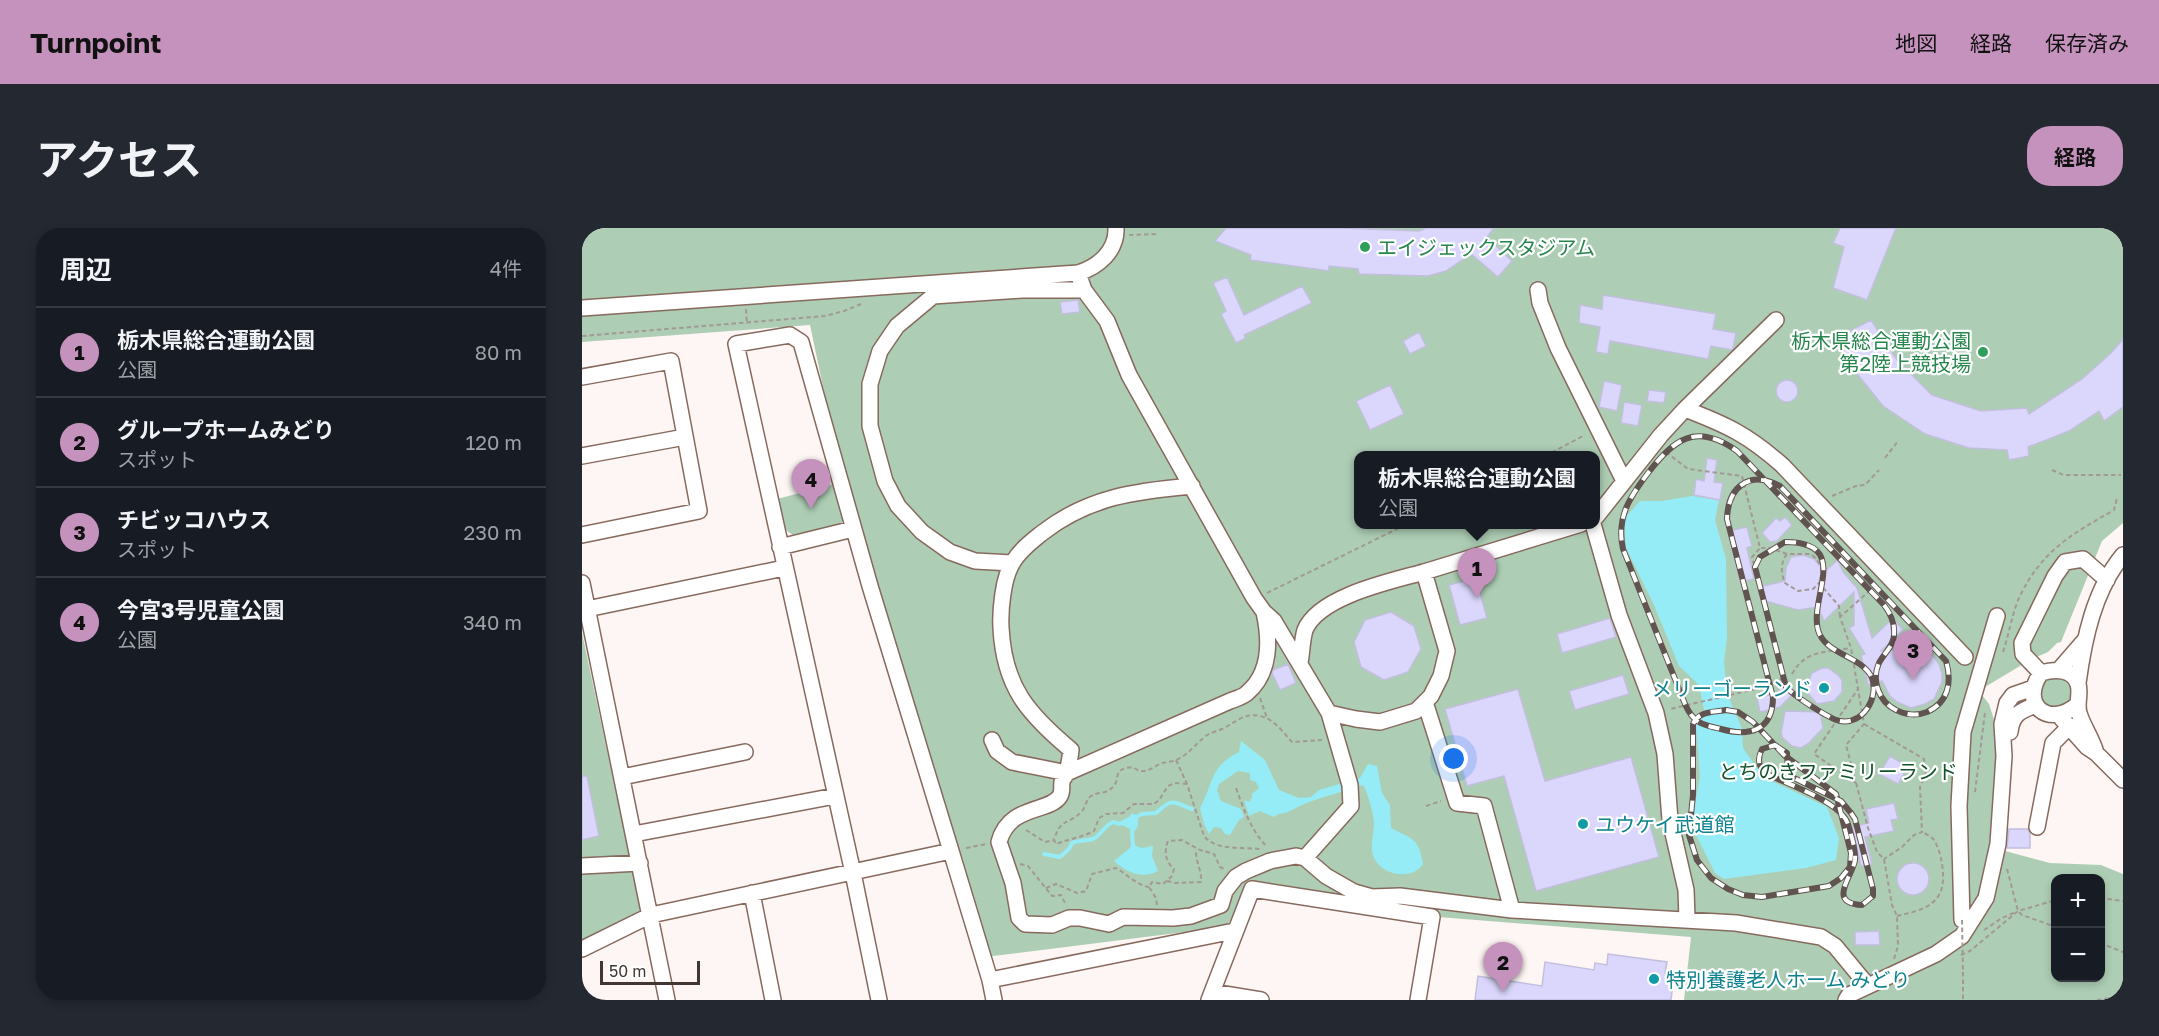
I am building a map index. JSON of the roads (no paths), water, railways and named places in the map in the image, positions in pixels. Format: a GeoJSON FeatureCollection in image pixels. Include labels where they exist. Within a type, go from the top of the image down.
{"type":"FeatureCollection","features":[{"type":"Feature","properties":{"kind":"street"},"geometry":{"type":"LineString","coordinates":[[582,308],[1078,273],[1092,269],[1111,250],[1116,231]]}},
{"type":"Feature","properties":{"kind":"street"},"geometry":{"type":"LineString","coordinates":[[1078,273],[1083,290],[1107,321],[1128,375],[1254,598],[1269,616],[1300,663],[1329,713],[1350,785],[1351,806],[1305,858]]}},
{"type":"Feature","properties":{"kind":"street"},"geometry":{"type":"LineString","coordinates":[[1012,562],[975,561],[950,552],[922,532],[898,506],[885,481],[870,426],[870,384],[880,351],[897,326],[933,296],[1022,290],[1083,290]]}},
{"type":"Feature","properties":{"kind":"street"},"geometry":{"type":"LineString","coordinates":[[1538,290],[1546,321],[1624,481]]}},
{"type":"Feature","properties":{"kind":"street"},"geometry":{"type":"LineString","coordinates":[[1600,512],[1654,443],[1685,409],[1776,320]]}},
{"type":"Feature","properties":{"kind":"street"},"geometry":{"type":"LineString","coordinates":[[879,1000],[736,344],[790,335],[801,342],[853,528],[990,980],[994,1000]]}},
{"type":"Feature","properties":{"kind":"street"},"geometry":{"type":"LineString","coordinates":[[582,377],[671,361],[699,511],[582,535]]}},
{"type":"Feature","properties":{"kind":"street"},"geometry":{"type":"LineString","coordinates":[[1685,409],[1730,426],[1758,444],[1782,465],[1965,657]]}},
{"type":"Feature","properties":{"kind":"street"},"geometry":{"type":"LineString","coordinates":[[582,456],[685,437]]}},
{"type":"Feature","properties":{"kind":"street"},"geometry":{"type":"LineString","coordinates":[[1067,773],[1071,750],[1042,726],[1020,699],[1008,672],[1002,638],[1000,607],[1012,562],[1030,542],[1062,518],[1098,501],[1128,494],[1192,486]]}},
{"type":"Feature","properties":{"kind":"street"},"geometry":{"type":"LineString","coordinates":[[780,547],[853,528]]}},
{"type":"Feature","properties":{"kind":"street"},"geometry":{"type":"LineString","coordinates":[[1269,616],[1292,625],[1303,624],[1349,594],[1568,529]]}},
{"type":"Feature","properties":{"kind":"street"},"geometry":{"type":"LineString","coordinates":[[1594,529],[1619,615],[1656,713],[1665,754],[1670,820],[1686,890],[1687,919]]}},
{"type":"Feature","properties":{"kind":"street"},"geometry":{"type":"LineString","coordinates":[[2096,753],[2081,720],[2077,705],[2078,683],[2085,640],[2091,620],[2107,580],[2123,555]]}},
{"type":"Feature","properties":{"kind":"street"},"geometry":{"type":"LineString","coordinates":[[2041,673],[2023,654],[2022,643],[2055,576],[2065,562],[2083,559],[2107,580]]}},
{"type":"Feature","properties":{"kind":"street"},"geometry":{"type":"LineString","coordinates":[[587,609],[784,568]]}},
{"type":"Feature","properties":{"kind":"street"},"geometry":{"type":"LineString","coordinates":[[1329,713],[1380,722],[1416,711],[1431,696],[1441,676],[1447,651],[1424,572]]}},
{"type":"Feature","properties":{"kind":"street"},"geometry":{"type":"LineString","coordinates":[[582,583],[667,1000]]}},
{"type":"Feature","properties":{"kind":"street"},"geometry":{"type":"LineString","coordinates":[[1269,616],[1266,662],[1258,679],[1247,693],[1067,773],[1062,779],[1061,794],[1055,802],[1024,813],[1002,835],[1019,918],[1025,924],[1052,925],[1074,918],[1109,924],[1124,917],[1191,916],[1221,904],[1225,891],[1236,877],[1246,871],[1270,861],[1296,856],[1305,858],[1326,876],[1354,892],[1372,897],[1400,896],[1512,910],[1736,922],[1821,937],[1835,946],[1868,986]]}},
{"type":"Feature","properties":{"kind":"street"},"geometry":{"type":"LineString","coordinates":[[1962,920],[1959,806],[1963,732],[1997,616]]}},
{"type":"Feature","properties":{"kind":"street"},"geometry":{"type":"LineString","coordinates":[[1300,663],[1305,630],[1312,620]]}},
{"type":"Feature","properties":{"kind":"street"},"geometry":{"type":"LineString","coordinates":[[2059,670],[2085,640]]}},
{"type":"Feature","properties":{"kind":"street"},"geometry":{"type":"LineString","coordinates":[[2041,673],[2059,670],[2072,676],[2078,683]]}},
{"type":"Feature","properties":{"kind":"street"},"geometry":{"type":"LineString","coordinates":[[2041,673],[2033,688],[2036,705],[2046,714],[2058,715],[2077,705]]}},
{"type":"Feature","properties":{"kind":"street"},"geometry":{"type":"LineString","coordinates":[[1846,1000],[1849,995],[1936,954],[1962,936],[1986,898],[1998,844],[2004,756],[2002,724],[2007,703],[2013,695],[2033,688]]}},
{"type":"Feature","properties":{"kind":"street"},"geometry":{"type":"LineString","coordinates":[[1425,702],[1457,803],[1484,806],[1512,910]]}},
{"type":"Feature","properties":{"kind":"street"},"geometry":{"type":"LineString","coordinates":[[2004,756],[2015,714],[2036,705]]}},
{"type":"Feature","properties":{"kind":"street"},"geometry":{"type":"LineString","coordinates":[[2058,715],[2087,747],[2123,780]]}},
{"type":"Feature","properties":{"kind":"street"},"geometry":{"type":"LineString","coordinates":[[2037,827],[2053,743],[2070,726]]}},
{"type":"Feature","properties":{"kind":"street"},"geometry":{"type":"LineString","coordinates":[[992,740],[997,751],[1012,762],[1067,773]]}},
{"type":"Feature","properties":{"kind":"street"},"geometry":{"type":"LineString","coordinates":[[622,777],[745,752]]}},
{"type":"Feature","properties":{"kind":"street"},"geometry":{"type":"LineString","coordinates":[[634,834],[835,796]]}},
{"type":"Feature","properties":{"kind":"street"},"geometry":{"type":"LineString","coordinates":[[582,949],[651,915],[951,851]]}},
{"type":"Feature","properties":{"kind":"street"},"geometry":{"type":"LineString","coordinates":[[582,866],[640,862]]}},
{"type":"Feature","properties":{"kind":"street"},"geometry":{"type":"LineString","coordinates":[[1261,1000],[1211,996],[1252,889],[1432,917],[1418,1000]]}},
{"type":"Feature","properties":{"kind":"street"},"geometry":{"type":"LineString","coordinates":[[752,893],[773,1000]]}},
{"type":"Feature","properties":{"kind":"street"},"geometry":{"type":"LineString","coordinates":[[990,980],[1234,931]]}},
{"type":"Feature","properties":{"kind":"water"},"geometry":{"type":"Polygon","coordinates":[[[1692,496],[1719,500],[1715,520],[1726,559],[1727,638],[1724,662],[1727,693],[1742,729],[1743,748],[1763,777],[1827,807],[1839,838],[1836,860],[1806,868],[1724,879],[1715,873],[1691,825],[1700,777],[1696,725],[1705,715],[1699,685],[1679,666],[1654,605],[1626,548],[1624,519],[1640,501],[1662,501],[1692,496]]]}},
{"type":"Feature","properties":{"kind":"water"},"geometry":{"type":"Polygon","coordinates":[[[1241,741],[1265,760],[1279,790],[1299,798],[1311,797],[1319,790],[1360,778],[1368,764],[1377,766],[1382,793],[1390,805],[1391,828],[1417,844],[1423,864],[1412,873],[1406,874],[1388,871],[1379,865],[1372,851],[1374,823],[1372,809],[1364,786],[1359,785],[1308,802],[1274,817],[1260,811],[1249,816],[1244,800],[1249,802],[1252,794],[1259,788],[1256,782],[1250,780],[1250,773],[1238,771],[1219,784],[1217,790],[1221,801],[1241,809],[1244,817],[1239,820],[1230,835],[1225,834],[1221,828],[1214,827],[1209,834],[1200,808],[1217,770],[1239,752],[1241,741]]]}},
{"type":"Feature","properties":{"kind":"water"},"geometry":{"type":"Polygon","coordinates":[[[1132,813],[1138,816],[1138,826],[1134,832],[1135,845],[1142,848],[1153,846],[1152,856],[1158,871],[1135,874],[1114,861],[1131,847],[1130,829],[1120,824],[1132,813]]]}},
{"type":"Feature","properties":{"kind":"waterway"},"geometry":{"type":"LineString","coordinates":[[1138,816],[1156,813],[1173,802],[1192,809]]}},
{"type":"Feature","properties":{"kind":"waterway"},"geometry":{"type":"LineString","coordinates":[[1044,854],[1060,857],[1072,843],[1093,839],[1113,822],[1120,824]]}},
{"type":"Feature","properties":{"kind":"railway"},"geometry":{"type":"LineString","coordinates":[[1884,605],[1737,451],[1709,437],[1687,438],[1667,451],[1648,473],[1626,508],[1621,527],[1623,549],[1686,707],[1694,718],[1704,724],[1731,731],[1750,731],[1764,724],[1772,708],[1773,697],[1727,519],[1731,498],[1743,484],[1759,480],[1769,481],[1780,486],[1946,661],[1949,676],[1947,690],[1940,703],[1927,712],[1907,714],[1900,712],[1885,702],[1878,690],[1876,676],[1879,663],[1892,643],[1894,635],[1892,619],[1884,605]]}},
{"type":"Feature","properties":{"kind":"railway"},"geometry":{"type":"LineString","coordinates":[[1785,542],[1805,544],[1817,551],[1823,561],[1817,617],[1818,630],[1828,645],[1861,665],[1872,678],[1874,686],[1871,701],[1856,719],[1840,721],[1828,716],[1786,687],[1755,567],[1760,557],[1785,542]]}},
{"type":"Feature","properties":{"kind":"railway"},"geometry":{"type":"LineString","coordinates":[[1726,710],[1738,712],[1753,722],[1784,755],[1836,794],[1851,853],[1850,867],[1841,878],[1829,886],[1762,897],[1743,895],[1711,878],[1697,860],[1689,835],[1693,795],[1693,724],[1702,714],[1726,710]]}},
{"type":"Feature","properties":{"kind":"railway"},"geometry":{"type":"LineString","coordinates":[[1775,745],[1787,753],[1788,772],[1792,777],[1841,801],[1855,819],[1873,889],[1873,896],[1862,905],[1851,903],[1845,899],[1843,894],[1855,860],[1848,824],[1843,816],[1825,801],[1767,774],[1762,769],[1759,763],[1762,749],[1775,745]]}},
{"type":"Feature","properties":{"kind":"place","name":"エイジェックスタジアム"},"geometry":{"type":"Point","coordinates":[1365,247]}},
{"type":"Feature","properties":{"kind":"place","name":"栃木県総合運動公園 第2陸上競技場"},"geometry":{"type":"Point","coordinates":[1983,352]}},
{"type":"Feature","properties":{"kind":"place","name":"今宮3号児童公園"},"geometry":{"type":"Point","coordinates":[811,509]}},
{"type":"Feature","properties":{"kind":"place","name":"栃木県総合運動公園"},"geometry":{"type":"Point","coordinates":[1477,598]}},
{"type":"Feature","properties":{"kind":"place","name":"チビッコハウス"},"geometry":{"type":"Point","coordinates":[1913,680]}},
{"type":"Feature","properties":{"kind":"place","name":"メリーゴーランド"},"geometry":{"type":"Point","coordinates":[1824,688]}},
{"type":"Feature","properties":{"kind":"place","name":"ユウケイ武道館"},"geometry":{"type":"Point","coordinates":[1583,824]}},
{"type":"Feature","properties":{"kind":"place","name":"特別養護老人ホーム みどり"},"geometry":{"type":"Point","coordinates":[1654,979]}},
{"type":"Feature","properties":{"kind":"place","name":"グループホームみどり"},"geometry":{"type":"Point","coordinates":[1503,992]}},
{"type":"Feature","properties":{"kind":"park label","name":"とちのきファミリーランド"},"geometry":{"type":"Point","coordinates":[1838,771]}}]}
